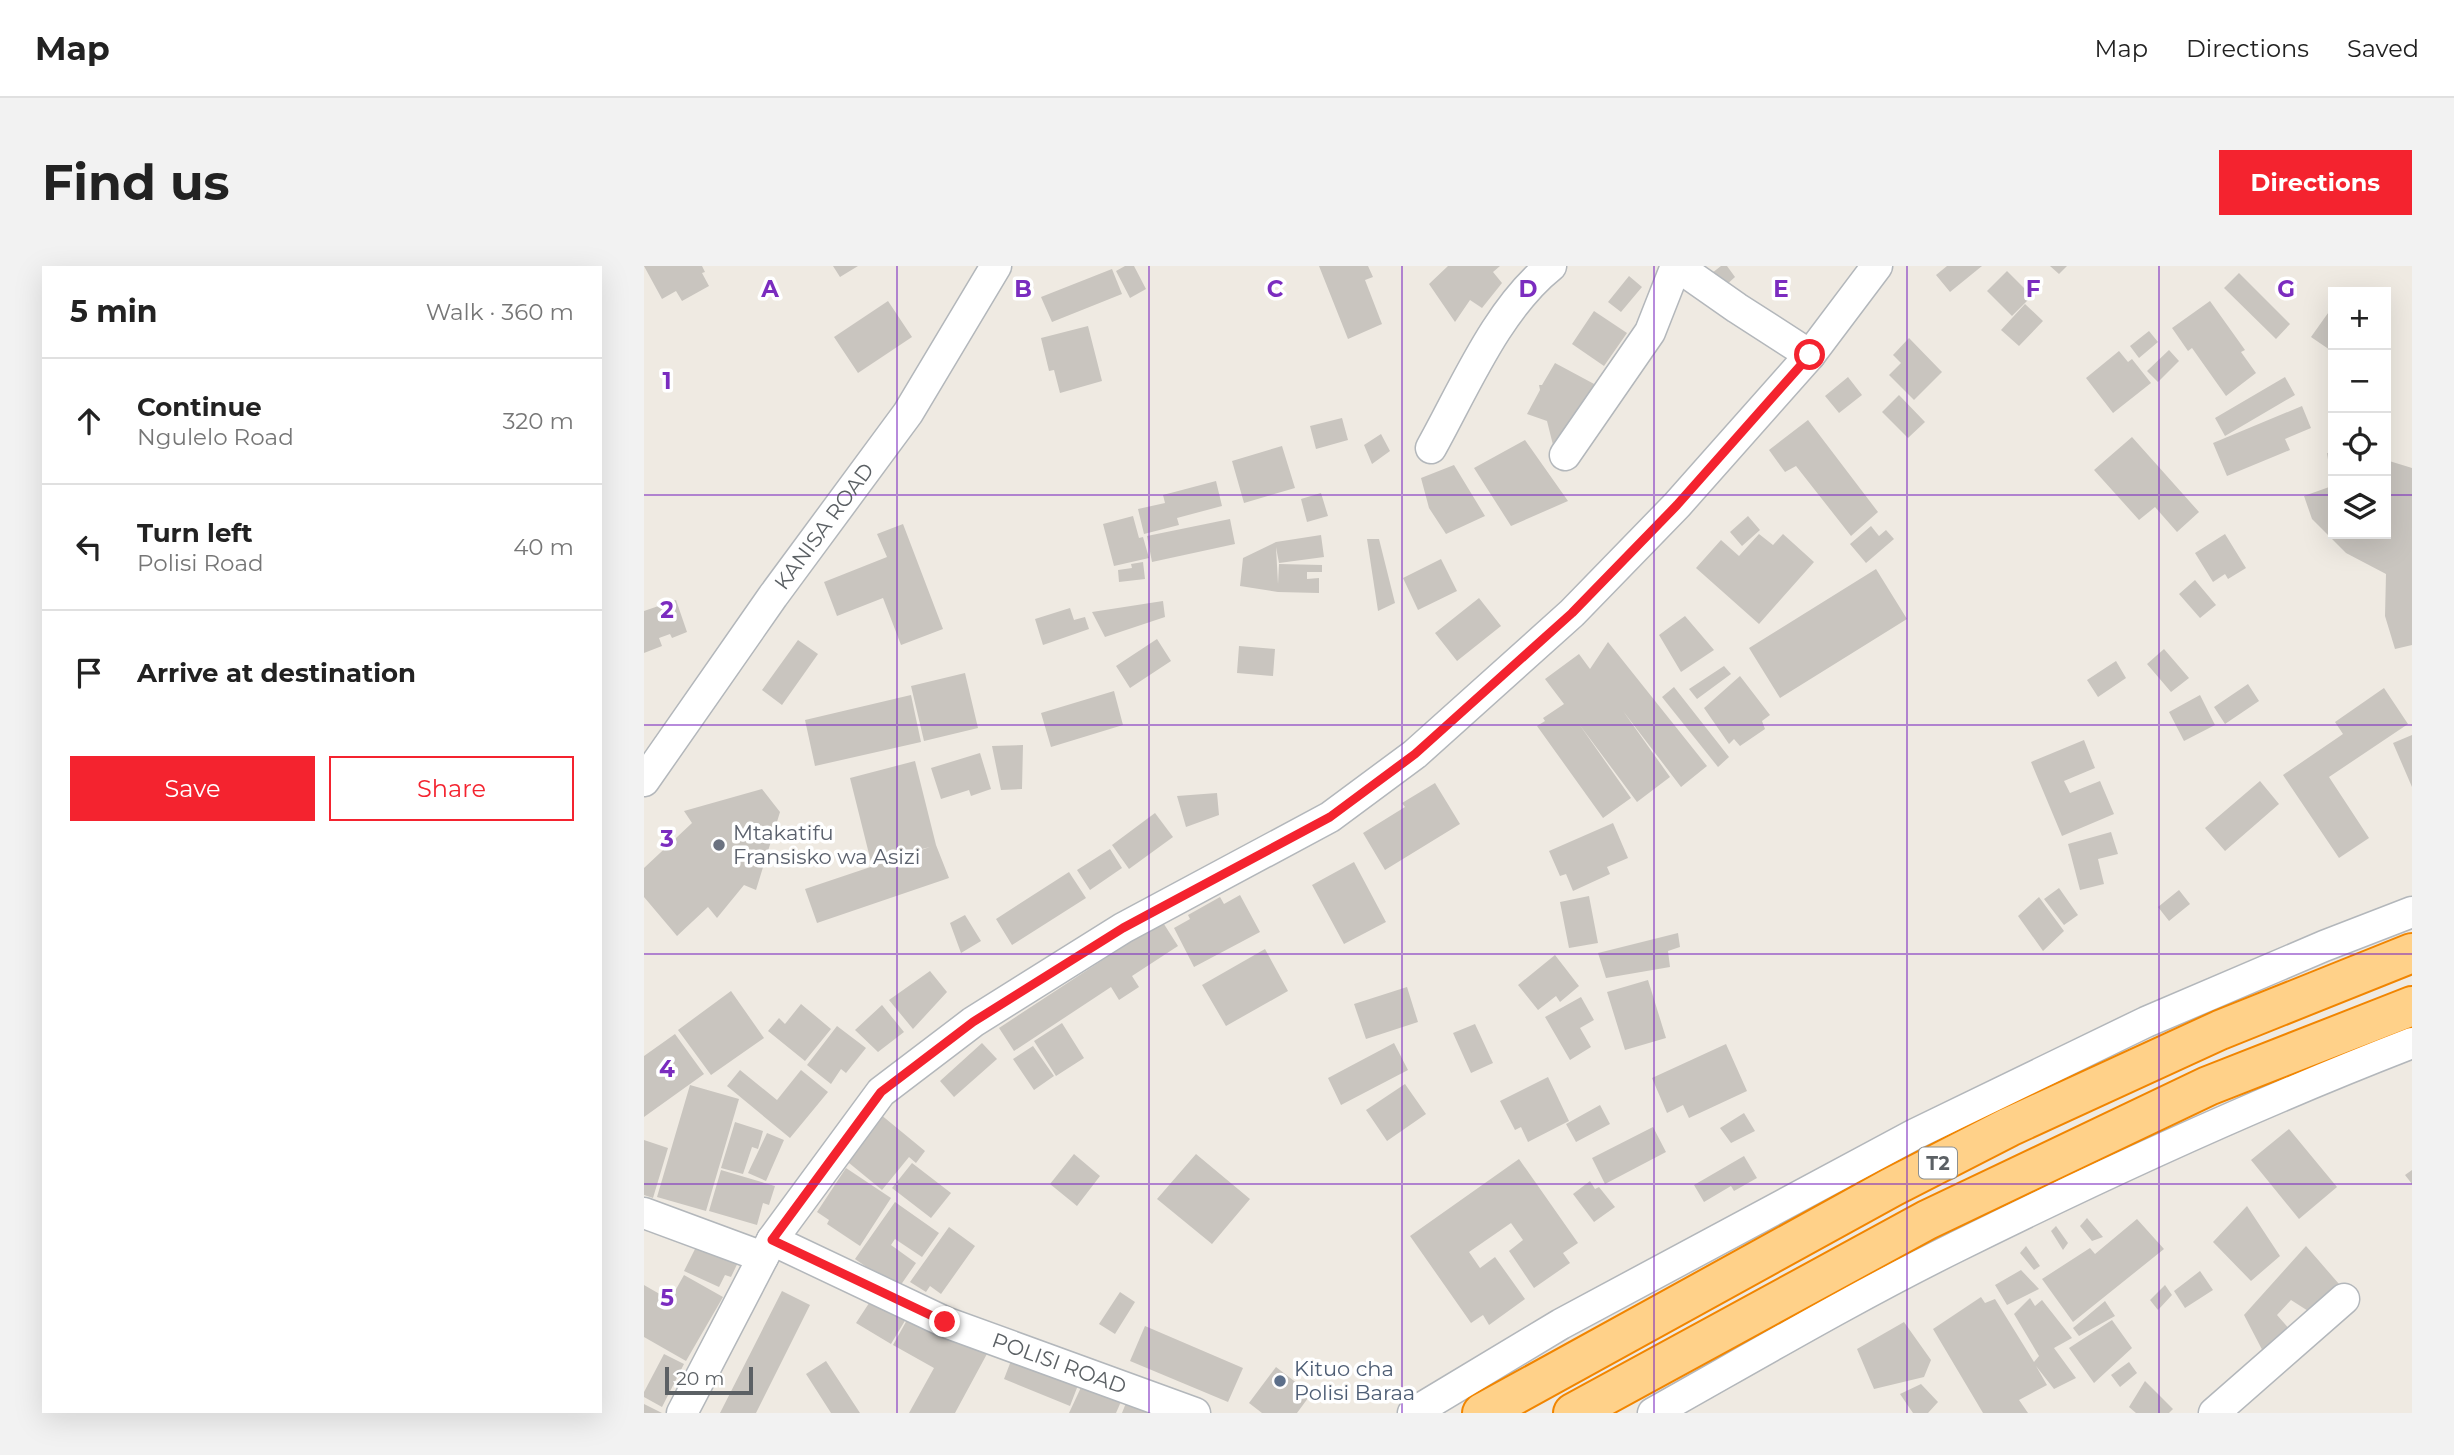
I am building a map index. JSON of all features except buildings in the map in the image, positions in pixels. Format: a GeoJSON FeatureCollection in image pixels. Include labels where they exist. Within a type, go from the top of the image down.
{"type":"FeatureCollection","features":[{"type":"Feature","properties":{"kind":"highway","name":"T2"},"geometry":{"type":"LineString","coordinates":[[1482,1413],[1892,1186],[2009,1127],[2220,1030],[2412,953]]}},
{"type":"Feature","properties":{"kind":"highway","name":"T2"},"geometry":{"type":"LineString","coordinates":[[1573,1413],[1927,1220],[2208,1086],[2412,1006]]}},
{"type":"Feature","properties":{"kind":"street","name":"KANISA ROAD"},"geometry":{"type":"LineString","coordinates":[[644,781],[773,596],[908,413],[996,266]]}},
{"type":"Feature","properties":{"kind":"street"},"geometry":{"type":"LineString","coordinates":[[1431,448],[1499,325],[1529,286],[1550,266]]}},
{"type":"Feature","properties":{"kind":"street"},"geometry":{"type":"LineString","coordinates":[[1565,455],[1650,332],[1676,266],[1810,355]]}},
{"type":"Feature","properties":{"kind":"street"},"geometry":{"type":"LineString","coordinates":[[682,1413],[768,1248],[881,1092],[973,1022],[1123,928],[1330,817],[1415,754],[1572,613],[1677,505],[1810,355],[1877,266]]}},
{"type":"Feature","properties":{"kind":"street"},"geometry":{"type":"LineString","coordinates":[[1413,1413],[1561,1324],[1915,1134],[2146,1022],[2324,946],[2412,912]]}},
{"type":"Feature","properties":{"kind":"street"},"geometry":{"type":"LineString","coordinates":[[1653,1413],[1954,1248],[2166,1147],[2344,1069],[2412,1043]]}},
{"type":"Feature","properties":{"kind":"street","name":"POLISI ROAD"},"geometry":{"type":"LineString","coordinates":[[644,1213],[768,1248],[945,1322],[1195,1413]]}},
{"type":"Feature","properties":{"kind":"street"},"geometry":{"type":"LineString","coordinates":[[2214,1413],[2344,1299]]}},
{"type":"Feature","properties":{"kind":"place","name":"Mtakatifu Fransisko wa Asizi"},"geometry":{"type":"Point","coordinates":[719,845]}},
{"type":"Feature","properties":{"kind":"place","name":"Kituo cha Polisi Baraa"},"geometry":{"type":"Point","coordinates":[1280,1381]}},
{"type":"Feature","properties":{"kind":"route"},"geometry":{"type":"LineString","coordinates":[[945,1322],[772,1240],[881,1092],[973,1022],[1123,928],[1330,817],[1415,754],[1572,613],[1677,505],[1810,355]]}}]}
